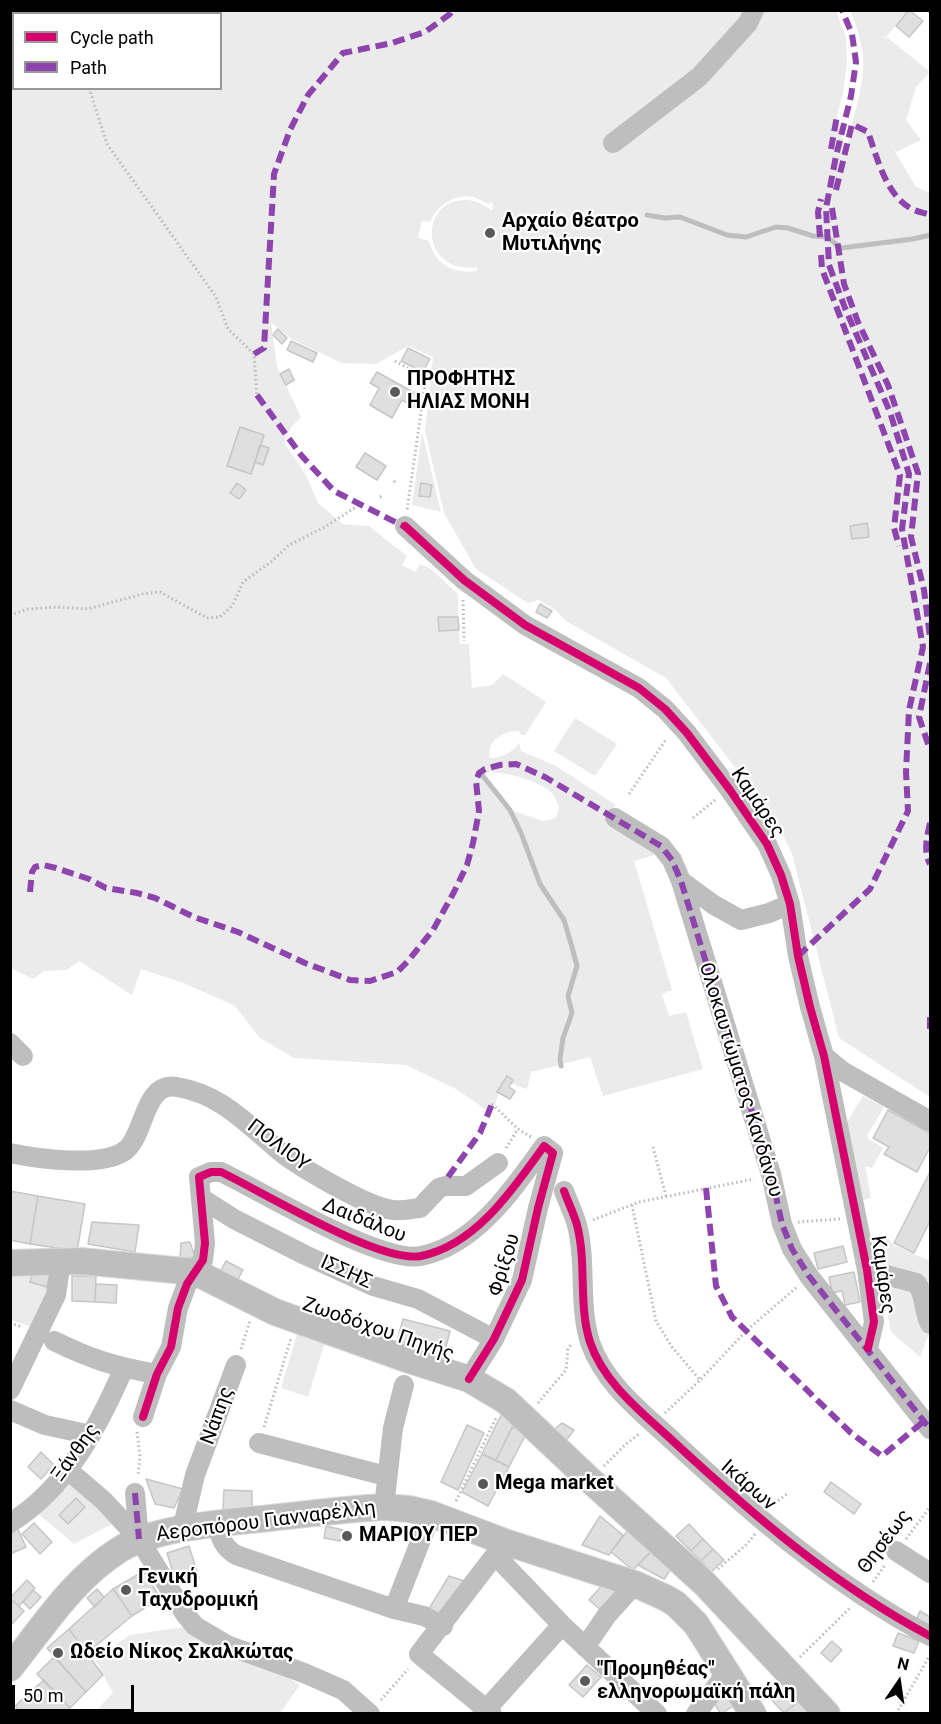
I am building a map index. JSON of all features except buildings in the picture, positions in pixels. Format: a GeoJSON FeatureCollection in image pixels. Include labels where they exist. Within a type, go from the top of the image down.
{"type":"FeatureCollection","features":[{"type":"Feature","properties":{"kind":"main road","name":"Ζωοδόχου Πηγής"},"geometry":{"type":"LineString","coordinates":[[10,1263],[81,1261],[195,1272],[296,1320],[469,1379],[506,1401],[705,1583],[826,1713]]}},
{"type":"Feature","properties":{"kind":"main road","name":"Αεροπόρου Γιανναρέλλη"},"geometry":{"type":"LineString","coordinates":[[10,1668],[70,1593],[117,1551],[139,1539],[217,1524],[384,1507],[409,1509],[439,1517],[501,1549],[635,1584],[666,1598],[685,1612],[702,1632],[753,1713]]}},
{"type":"Feature","properties":{"kind":"street"},"geometry":{"type":"LineString","coordinates":[[613,143],[699,77],[748,23],[754,10]]}},
{"type":"Feature","properties":{"kind":"street","name":"Καμάρες"},"geometry":{"type":"LineString","coordinates":[[405,525],[464,580],[525,625],[639,688],[665,709],[701,752],[767,844],[781,875],[790,904],[798,956],[824,1056],[867,1270],[874,1323],[868,1348]]}},
{"type":"Feature","properties":{"kind":"street","name":"Ολοκαυτώματος Κανδάνου"},"geometry":{"type":"LineString","coordinates":[[615,818],[661,846],[672,860],[681,881],[771,1174],[782,1224],[792,1249],[809,1276],[868,1348]]}},
{"type":"Feature","properties":{"kind":"street"},"geometry":{"type":"LineString","coordinates":[[681,881],[714,905],[741,920],[769,913],[790,904]]}},
{"type":"Feature","properties":{"kind":"street"},"geometry":{"type":"LineString","coordinates":[[824,1056],[842,1071],[930,1121]]}},
{"type":"Feature","properties":{"kind":"street","name":"ΠΟΛΙΟΥ"},"geometry":{"type":"LineString","coordinates":[[10,1153],[55,1161],[94,1159],[122,1153],[138,1135],[149,1101],[164,1088],[174,1086],[226,1105],[278,1150],[300,1165],[364,1200],[392,1210],[420,1208],[439,1188],[466,1186],[498,1163]]}},
{"type":"Feature","properties":{"kind":"street","name":"Δαιδάλου"},"geometry":{"type":"LineString","coordinates":[[201,1198],[199,1177],[211,1172],[221,1173],[332,1229],[371,1245],[410,1257],[420,1256],[439,1251],[463,1237],[501,1205],[548,1150]]}},
{"type":"Feature","properties":{"kind":"street","name":"Φρίξου"},"geometry":{"type":"LineString","coordinates":[[469,1379],[494,1339],[522,1280],[548,1150]]}},
{"type":"Feature","properties":{"kind":"street"},"geometry":{"type":"LineString","coordinates":[[564,1191],[577,1226],[586,1321]]}},
{"type":"Feature","properties":{"kind":"street"},"geometry":{"type":"LineString","coordinates":[[140,1422],[157,1374],[171,1347],[178,1308],[187,1284],[203,1260],[205,1243],[201,1198]]}},
{"type":"Feature","properties":{"kind":"street","name":"ΙΣΣΗΣ"},"geometry":{"type":"LineString","coordinates":[[201,1198],[234,1219],[305,1255],[373,1286],[418,1299],[494,1339]]}},
{"type":"Feature","properties":{"kind":"street"},"geometry":{"type":"LineString","coordinates":[[10,1390],[56,1295],[61,1261]]}},
{"type":"Feature","properties":{"kind":"street"},"geometry":{"type":"LineString","coordinates":[[867,1270],[916,1283],[923,1294],[929,1314]]}},
{"type":"Feature","properties":{"kind":"street","name":"Ικάρων"},"geometry":{"type":"LineString","coordinates":[[586,1321],[590,1343],[602,1365],[620,1391],[654,1423],[764,1522],[841,1583],[892,1616],[930,1636]]}},
{"type":"Feature","properties":{"kind":"street"},"geometry":{"type":"LineString","coordinates":[[54,1341],[92,1359],[157,1374]]}},
{"type":"Feature","properties":{"kind":"street"},"geometry":{"type":"LineString","coordinates":[[868,1348],[930,1429]]}},
{"type":"Feature","properties":{"kind":"street","name":"Νάπης"},"geometry":{"type":"LineString","coordinates":[[182,1530],[195,1475],[236,1365]]}},
{"type":"Feature","properties":{"kind":"street","name":"Ξάνθης"},"geometry":{"type":"LineString","coordinates":[[10,1523],[29,1510],[68,1470],[104,1413],[124,1368]]}},
{"type":"Feature","properties":{"kind":"street"},"geometry":{"type":"LineString","coordinates":[[384,1507],[393,1428],[404,1385]]}},
{"type":"Feature","properties":{"kind":"street"},"geometry":{"type":"LineString","coordinates":[[10,1410],[45,1425],[91,1435]]}},
{"type":"Feature","properties":{"kind":"street"},"geometry":{"type":"LineString","coordinates":[[259,1443],[386,1476]]}},
{"type":"Feature","properties":{"kind":"street"},"geometry":{"type":"LineString","coordinates":[[68,1470],[104,1501],[139,1539],[185,1614],[195,1626],[229,1646],[304,1673],[343,1690],[374,1709]]}},
{"type":"Feature","properties":{"kind":"street"},"geometry":{"type":"LineString","coordinates":[[135,1493],[139,1539]]}},
{"type":"Feature","properties":{"kind":"street"},"geometry":{"type":"LineString","coordinates":[[394,1609],[439,1517]]}},
{"type":"Feature","properties":{"kind":"street"},"geometry":{"type":"LineString","coordinates":[[217,1524],[221,1541],[236,1555],[394,1609],[423,1616],[442,1626]]}},
{"type":"Feature","properties":{"kind":"street"},"geometry":{"type":"LineString","coordinates":[[562,1624],[487,1712],[419,1654],[501,1549],[562,1624],[657,1713]]}},
{"type":"Feature","properties":{"kind":"street"},"geometry":{"type":"LineString","coordinates":[[896,1551],[930,1573]]}},
{"type":"Feature","properties":{"kind":"street"},"geometry":{"type":"LineString","coordinates":[[585,1647],[607,1615],[635,1584]]}},
{"type":"Feature","properties":{"kind":"street"},"geometry":{"type":"LineString","coordinates":[[696,1713],[727,1672]]}},
{"type":"Feature","properties":{"kind":"path"},"geometry":{"type":"LineString","coordinates":[[90,90],[107,144],[216,297],[228,329],[254,354],[257,395]]}},
{"type":"Feature","properties":{"kind":"path"},"geometry":{"type":"LineString","coordinates":[[395,361],[426,378],[405,525]]}},
{"type":"Feature","properties":{"kind":"path"},"geometry":{"type":"LineString","coordinates":[[10,615],[28,609],[58,607],[88,609],[142,594],[160,592],[207,618],[220,616],[233,605],[243,582],[271,562],[289,545],[325,527],[359,505]]}},
{"type":"Feature","properties":{"kind":"path"},"geometry":{"type":"LineString","coordinates":[[464,580],[464,641]]}},
{"type":"Feature","properties":{"kind":"path"},"geometry":{"type":"LineString","coordinates":[[629,794],[671,732]]}},
{"type":"Feature","properties":{"kind":"path"},"geometry":{"type":"LineString","coordinates":[[693,818],[718,798]]}},
{"type":"Feature","properties":{"kind":"path"},"geometry":{"type":"LineString","coordinates":[[492,1104],[518,1129],[548,1150]]}},
{"type":"Feature","properties":{"kind":"path"},"geometry":{"type":"LineString","coordinates":[[498,1163],[518,1129]]}},
{"type":"Feature","properties":{"kind":"path"},"geometry":{"type":"LineString","coordinates":[[653,1147],[666,1196]]}},
{"type":"Feature","properties":{"kind":"path"},"geometry":{"type":"LineString","coordinates":[[577,1226],[632,1205],[771,1174]]}},
{"type":"Feature","properties":{"kind":"path"},"geometry":{"type":"LineString","coordinates":[[632,1205],[656,1321],[672,1347],[700,1380]]}},
{"type":"Feature","properties":{"kind":"path"},"geometry":{"type":"LineString","coordinates":[[782,1224],[856,1218]]}},
{"type":"Feature","properties":{"kind":"path"},"geometry":{"type":"LineString","coordinates":[[590,1480],[626,1444],[654,1423],[700,1380],[746,1331],[809,1276]]}},
{"type":"Feature","properties":{"kind":"path"},"geometry":{"type":"LineString","coordinates":[[259,1443],[296,1320]]}},
{"type":"Feature","properties":{"kind":"path"},"geometry":{"type":"LineString","coordinates":[[524,1419],[566,1370],[568,1349],[586,1321]]}},
{"type":"Feature","properties":{"kind":"path"},"geometry":{"type":"LineString","coordinates":[[439,1517],[506,1401]]}},
{"type":"Feature","properties":{"kind":"path"},"geometry":{"type":"LineString","coordinates":[[135,1493],[140,1456],[140,1422]]}},
{"type":"Feature","properties":{"kind":"path"},"geometry":{"type":"LineString","coordinates":[[705,1583],[747,1544],[764,1522]]}},
{"type":"Feature","properties":{"kind":"path"},"geometry":{"type":"LineString","coordinates":[[374,1709],[419,1654]]}},
{"type":"Feature","properties":{"kind":"path"},"geometry":{"type":"LineString","coordinates":[[897,1713],[930,1655]]}},
{"type":"Feature","properties":{"kind":"shaded area"},"geometry":{"type":"Polygon","coordinates":[[[10,11],[836,11],[846,37],[847,63],[837,116],[846,152],[863,75],[860,39],[850,11],[908,11],[885,38],[881,36],[885,39],[887,37],[930,72],[916,87],[906,120],[921,140],[896,152],[888,140],[916,187],[930,193],[930,1097],[839,1038],[792,854],[775,819],[666,678],[566,621],[555,610],[539,600],[528,603],[476,569],[444,513],[425,431],[433,357],[408,346],[376,364],[342,363],[291,339],[271,322],[277,367],[301,417],[292,426],[284,442],[306,475],[318,503],[343,524],[369,526],[407,556],[402,565],[415,572],[420,564],[431,569],[458,594],[458,617],[438,617],[439,631],[459,630],[460,644],[469,644],[472,688],[492,685],[503,674],[546,702],[525,735],[521,735],[519,731],[513,731],[493,742],[489,752],[490,758],[506,754],[519,743],[521,751],[556,766],[616,805],[605,824],[658,854],[634,861],[672,990],[662,994],[669,1016],[686,1012],[703,1069],[603,1096],[590,1057],[531,1072],[527,1089],[509,1083],[501,1085],[492,1114],[456,1089],[406,1065],[294,1058],[260,1038],[235,1006],[184,983],[141,969],[132,995],[79,961],[67,970],[44,971],[33,979],[11,968],[10,11]],[[465,196],[448,201],[433,216],[430,222],[422,221],[418,238],[429,241],[441,262],[453,269],[468,272],[477,271],[477,267],[458,266],[444,260],[436,249],[432,236],[433,223],[439,211],[450,203],[470,200],[492,210],[493,204],[490,202],[489,204],[474,197],[465,196]],[[489,772],[483,776],[485,780],[510,810],[543,821],[556,818],[559,807],[548,789],[523,778],[489,772]]]}},
{"type":"Feature","properties":{"kind":"shaded area"},"geometry":{"type":"Polygon","coordinates":[[[422,432],[441,512],[412,505],[422,432]]]}},
{"type":"Feature","properties":{"kind":"shaded area"},"geometry":{"type":"Polygon","coordinates":[[[575,718],[617,744],[595,776],[554,751],[575,718]]]}},
{"type":"Feature","properties":{"kind":"shaded area"},"geometry":{"type":"Polygon","coordinates":[[[863,1096],[884,1107],[868,1134],[868,1139],[883,1148],[872,1168],[865,1166],[871,1198],[863,1200],[847,1122],[863,1096]]]}},
{"type":"Feature","properties":{"kind":"shaded area"},"geometry":{"type":"Polygon","coordinates":[[[888,1238],[893,1245],[930,1261],[930,1285],[876,1264],[872,1240],[888,1238]]]}},
{"type":"Feature","properties":{"kind":"shaded area"},"geometry":{"type":"Polygon","coordinates":[[[59,1265],[35,1328],[11,1320],[11,1266],[59,1265]]]}},
{"type":"Feature","properties":{"kind":"shaded area"},"geometry":{"type":"Polygon","coordinates":[[[880,1276],[908,1285],[930,1331],[920,1357],[891,1332],[880,1276]]]}},
{"type":"Feature","properties":{"kind":"shaded area"},"geometry":{"type":"Polygon","coordinates":[[[300,1324],[327,1335],[308,1397],[281,1388],[300,1324]]]}},
{"type":"Feature","properties":{"kind":"shaded area"},"geometry":{"type":"Polygon","coordinates":[[[69,1479],[120,1520],[74,1544],[36,1512],[69,1479]]]}},
{"type":"Feature","properties":{"kind":"shaded area"},"geometry":{"type":"Polygon","coordinates":[[[184,1627],[300,1685],[280,1713],[96,1713],[113,1693],[95,1659],[130,1635],[184,1627]]]}},
{"type":"Feature","properties":{"kind":"waterway"},"geometry":{"type":"LineString","coordinates":[[647,215],[664,218],[680,217],[727,235],[746,237],[776,227],[788,228],[813,236],[827,237],[841,248],[930,235]]}},
{"type":"Feature","properties":{"kind":"waterway"},"geometry":{"type":"LineString","coordinates":[[483,776],[510,810],[540,884],[564,920],[572,947],[577,966],[568,996],[572,1013],[563,1038],[561,1066]]}},
{"type":"Feature","properties":{"kind":"marked path"},"geometry":{"type":"LineString","coordinates":[[254,354],[264,348],[274,174],[290,130],[308,95],[343,53],[392,43],[425,32],[450,14],[452,10]]}},
{"type":"Feature","properties":{"kind":"marked path"},"geometry":{"type":"LineString","coordinates":[[798,956],[870,889],[908,811],[906,772],[909,710],[923,647],[902,529],[909,474],[890,412],[829,265],[826,208],[851,96],[856,62],[852,34],[842,10]]}},
{"type":"Feature","properties":{"kind":"marked path"},"geometry":{"type":"LineString","coordinates":[[831,149],[837,116]]}},
{"type":"Feature","properties":{"kind":"marked path"},"geometry":{"type":"LineString","coordinates":[[836,190],[852,124],[868,132],[879,164],[895,195],[912,209],[930,215]]}},
{"type":"Feature","properties":{"kind":"marked path"},"geometry":{"type":"LineString","coordinates":[[820,237],[818,212],[821,199]]}},
{"type":"Feature","properties":{"kind":"marked path"},"geometry":{"type":"LineString","coordinates":[[832,208],[844,284],[858,322],[888,385],[918,473],[911,537],[924,590],[930,637]]}},
{"type":"Feature","properties":{"kind":"marked path"},"geometry":{"type":"LineString","coordinates":[[821,255],[822,269],[900,475],[894,528],[899,546]]}},
{"type":"Feature","properties":{"kind":"marked path"},"geometry":{"type":"LineString","coordinates":[[257,395],[301,455],[334,491],[409,529]]}},
{"type":"Feature","properties":{"kind":"marked path"},"geometry":{"type":"LineString","coordinates":[[930,663],[919,717],[930,750]]}},
{"type":"Feature","properties":{"kind":"marked path"},"geometry":{"type":"LineString","coordinates":[[30,892],[32,872],[35,867],[43,865],[56,868],[89,879],[106,888],[155,898],[194,917],[238,932],[305,963],[350,980],[370,981],[397,972],[408,961],[433,930],[454,892],[467,865],[473,843],[479,811],[476,781],[479,773],[485,769],[516,764],[545,777],[661,846],[672,860],[681,881],[771,1174],[782,1224],[792,1249],[809,1276],[930,1429]]}},
{"type":"Feature","properties":{"kind":"marked path"},"geometry":{"type":"LineString","coordinates":[[930,823],[926,849],[930,864]]}},
{"type":"Feature","properties":{"kind":"marked path"},"geometry":{"type":"LineString","coordinates":[[930,1017],[930,1034]]}},
{"type":"Feature","properties":{"kind":"marked path"},"geometry":{"type":"LineString","coordinates":[[448,1177],[480,1133],[492,1104]]}},
{"type":"Feature","properties":{"kind":"marked path"},"geometry":{"type":"LineString","coordinates":[[706,1188],[716,1286],[732,1317],[851,1433],[882,1456],[924,1421]]}},
{"type":"Feature","properties":{"kind":"marked path"},"geometry":{"type":"LineString","coordinates":[[135,1493],[139,1539]]}},
{"type":"Feature","properties":{"kind":"cycle path"},"geometry":{"type":"LineString","coordinates":[[405,526],[464,580],[525,625],[639,688],[665,709],[687,733],[767,844],[781,875],[790,904],[798,956],[824,1056],[867,1270],[874,1322],[868,1348]]}},
{"type":"Feature","properties":{"kind":"cycle path"},"geometry":{"type":"LineString","coordinates":[[143,1417],[157,1374],[171,1347],[178,1308],[187,1284],[203,1260],[205,1243],[199,1177],[211,1172],[221,1172],[351,1238],[402,1256],[421,1256],[441,1250],[459,1240],[492,1213],[544,1146],[553,1153],[522,1280],[494,1339],[469,1379]]}},
{"type":"Feature","properties":{"kind":"cycle path"},"geometry":{"type":"LineString","coordinates":[[564,1191],[576,1221],[580,1239],[586,1328],[596,1357],[615,1384],[637,1409],[764,1522],[861,1594],[930,1636]]}},
{"type":"Feature","properties":{"kind":"place","name":"Αρχαίο θέατρο Μυτιλήνης"},"geometry":{"type":"Point","coordinates":[490,233]}},
{"type":"Feature","properties":{"kind":"place","name":"ΠΡΟΦΗΤΗΣ ΗΛΙΑΣ MONH"},"geometry":{"type":"Point","coordinates":[395,392]}},
{"type":"Feature","properties":{"kind":"place","name":"Mega market"},"geometry":{"type":"Point","coordinates":[483,1484]}},
{"type":"Feature","properties":{"kind":"place","name":"ΜΑΡΙΟΥ ΠΕΡ"},"geometry":{"type":"Point","coordinates":[347,1536]}},
{"type":"Feature","properties":{"kind":"place","name":"Γενική Ταχυδρομική"},"geometry":{"type":"Point","coordinates":[126,1590]}},
{"type":"Feature","properties":{"kind":"place","name":"Ωδείο Νίκος Σκαλκώτας"},"geometry":{"type":"Point","coordinates":[58,1653]}},
{"type":"Feature","properties":{"kind":"place","name":"\"Προμηθέας\" ελληνορωμαϊκή πάλη"},"geometry":{"type":"Point","coordinates":[585,1681]}}]}
